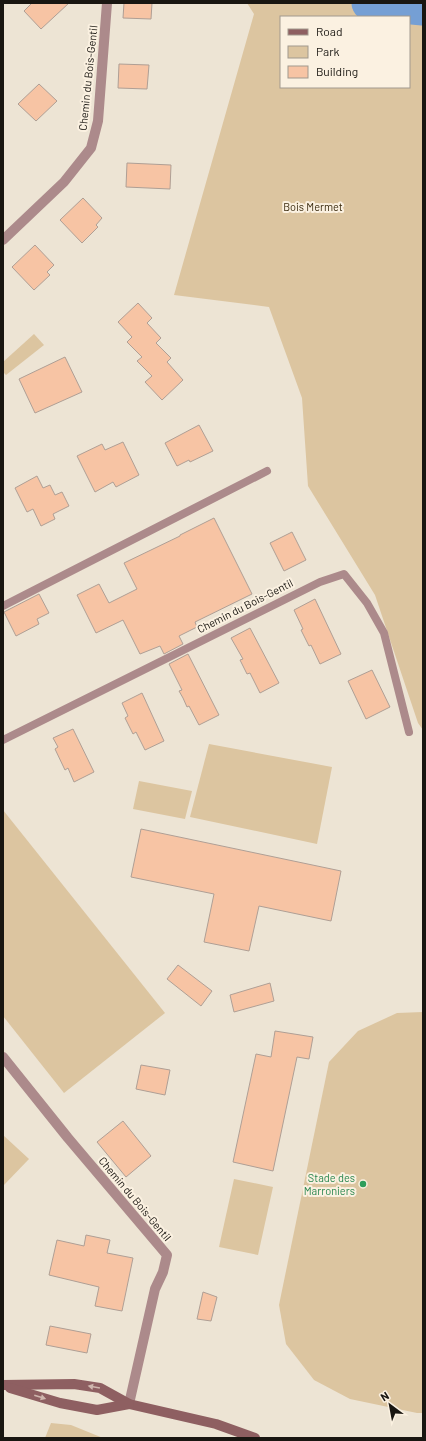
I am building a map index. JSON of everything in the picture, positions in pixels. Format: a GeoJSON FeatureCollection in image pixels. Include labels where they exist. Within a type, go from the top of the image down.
{"type":"FeatureCollection","features":[{"type":"Feature","properties":{"kind":"main road"},"geometry":{"type":"LineString","coordinates":[[3,1385],[66,1384],[94,1387],[108,1391],[129,1404],[216,1424],[255,1438]]}},
{"type":"Feature","properties":{"kind":"main road"},"geometry":{"type":"LineString","coordinates":[[3,1385],[60,1403],[97,1410],[129,1404]]}},
{"type":"Feature","properties":{"kind":"street","name":"Chemin du Bois-Gentil"},"geometry":{"type":"LineString","coordinates":[[3,240],[64,182],[91,148],[98,121],[107,3]]}},
{"type":"Feature","properties":{"kind":"street","name":"Chemin du Bois-Gentil"},"geometry":{"type":"LineString","coordinates":[[3,1056],[68,1138],[166,1254],[163,1272],[155,1289],[129,1404]]}},
{"type":"Feature","properties":{"kind":"lane"},"geometry":{"type":"LineString","coordinates":[[3,606],[267,471]]}},
{"type":"Feature","properties":{"kind":"lane","name":"Chemin du Bois-Gentil"},"geometry":{"type":"LineString","coordinates":[[3,740],[320,582],[344,574],[367,603],[384,633],[409,732]]}},
{"type":"Feature","properties":{"kind":"green space","name":"Bois Mermet"},"geometry":{"type":"Polygon","coordinates":[[[247,3],[423,3],[423,730],[418,723],[375,595],[308,486],[302,398],[269,307],[174,295],[254,14],[247,3]]]}},
{"type":"Feature","properties":{"kind":"green space"},"geometry":{"type":"Polygon","coordinates":[[[34,334],[44,345],[6,375],[3,372],[3,362],[34,334]]]}},
{"type":"Feature","properties":{"kind":"green space"},"geometry":{"type":"Polygon","coordinates":[[[209,744],[332,767],[317,844],[190,817],[209,744]]]}},
{"type":"Feature","properties":{"kind":"green space"},"geometry":{"type":"Polygon","coordinates":[[[139,781],[192,791],[185,819],[133,809],[139,781]]]}},
{"type":"Feature","properties":{"kind":"green space"},"geometry":{"type":"Polygon","coordinates":[[[3,810],[165,1013],[64,1093],[3,1016],[3,810]]]}},
{"type":"Feature","properties":{"kind":"green space","name":"Stade des Marroniers"},"geometry":{"type":"Polygon","coordinates":[[[423,1012],[423,1413],[417,1413],[350,1399],[314,1380],[286,1344],[279,1305],[329,1062],[358,1031],[397,1013],[423,1012]]]}},
{"type":"Feature","properties":{"kind":"green space"},"geometry":{"type":"Polygon","coordinates":[[[3,1135],[29,1159],[3,1186],[3,1135]]]}},
{"type":"Feature","properties":{"kind":"green space"},"geometry":{"type":"Polygon","coordinates":[[[234,1179],[273,1187],[258,1255],[219,1247],[234,1179]]]}},
{"type":"Feature","properties":{"kind":"green space"},"geometry":{"type":"Polygon","coordinates":[[[51,1423],[71,1425],[103,1438],[45,1438],[51,1423]]]}},
{"type":"Feature","properties":{"kind":"building"},"geometry":{"type":"Polygon","coordinates":[[[32,3],[69,3],[41,29],[24,11],[32,3]]]}},
{"type":"Feature","properties":{"kind":"building"},"geometry":{"type":"Polygon","coordinates":[[[124,3],[152,3],[151,19],[123,18],[124,3]]]}},
{"type":"Feature","properties":{"kind":"building"},"geometry":{"type":"Polygon","coordinates":[[[119,64],[149,65],[147,89],[118,88],[119,64]]]}},
{"type":"Feature","properties":{"kind":"building"},"geometry":{"type":"Polygon","coordinates":[[[39,84],[57,101],[36,121],[18,104],[39,84]]]}},
{"type":"Feature","properties":{"kind":"building"},"geometry":{"type":"Polygon","coordinates":[[[127,163],[171,165],[170,189],[126,187],[127,163]]]}},
{"type":"Feature","properties":{"kind":"building"},"geometry":{"type":"Polygon","coordinates":[[[83,198],[102,218],[96,225],[98,227],[82,243],[60,220],[83,198]]]}},
{"type":"Feature","properties":{"kind":"building"},"geometry":{"type":"Polygon","coordinates":[[[35,245],[54,265],[47,272],[50,275],[34,290],[12,267],[35,245]]]}},
{"type":"Feature","properties":{"kind":"building"},"geometry":{"type":"Polygon","coordinates":[[[138,303],[152,318],[147,323],[161,338],[156,343],[171,358],[167,362],[183,380],[162,400],[145,382],[152,376],[137,361],[142,357],[127,342],[132,337],[118,322],[138,303]]]}},
{"type":"Feature","properties":{"kind":"building"},"geometry":{"type":"Polygon","coordinates":[[[65,357],[82,392],[35,413],[19,379],[65,357]]]}},
{"type":"Feature","properties":{"kind":"building"},"geometry":{"type":"Polygon","coordinates":[[[199,425],[213,451],[190,462],[189,460],[177,466],[165,443],[199,425]]]}},
{"type":"Feature","properties":{"kind":"building"},"geometry":{"type":"Polygon","coordinates":[[[123,442],[139,475],[116,487],[113,482],[95,492],[77,456],[102,444],[105,450],[123,442]]]}},
{"type":"Feature","properties":{"kind":"building"},"geometry":{"type":"Polygon","coordinates":[[[37,476],[43,488],[50,485],[55,495],[62,492],[69,506],[53,514],[55,519],[41,526],[33,509],[27,512],[15,488],[37,476]]]}},
{"type":"Feature","properties":{"kind":"building"},"geometry":{"type":"Polygon","coordinates":[[[214,518],[252,594],[195,622],[197,627],[179,636],[183,644],[164,654],[160,646],[140,654],[123,620],[96,633],[77,595],[99,584],[109,603],[137,589],[124,563],[214,518]]]}},
{"type":"Feature","properties":{"kind":"building"},"geometry":{"type":"Polygon","coordinates":[[[292,532],[306,560],[284,571],[270,543],[292,532]]]}},
{"type":"Feature","properties":{"kind":"building"},"geometry":{"type":"Polygon","coordinates":[[[39,594],[49,613],[37,619],[39,624],[16,636],[4,612],[39,594]]]}},
{"type":"Feature","properties":{"kind":"building"},"geometry":{"type":"Polygon","coordinates":[[[315,599],[341,654],[320,664],[311,645],[309,646],[301,630],[303,629],[294,610],[315,599]]]}},
{"type":"Feature","properties":{"kind":"building"},"geometry":{"type":"Polygon","coordinates":[[[250,628],[279,683],[260,693],[250,673],[247,674],[240,660],[243,659],[231,638],[250,628]]]}},
{"type":"Feature","properties":{"kind":"building"},"geometry":{"type":"Polygon","coordinates":[[[188,654],[219,715],[199,725],[189,706],[187,707],[179,691],[182,690],[169,664],[188,654]]]}},
{"type":"Feature","properties":{"kind":"building"},"geometry":{"type":"Polygon","coordinates":[[[372,670],[390,707],[366,719],[348,681],[372,670]]]}},
{"type":"Feature","properties":{"kind":"building"},"geometry":{"type":"Polygon","coordinates":[[[142,693],[164,741],[145,750],[136,732],[133,734],[125,718],[128,716],[122,703],[142,693]]]}},
{"type":"Feature","properties":{"kind":"building"},"geometry":{"type":"Polygon","coordinates":[[[73,729],[94,772],[74,782],[68,768],[65,770],[55,749],[58,747],[53,738],[73,729]]]}},
{"type":"Feature","properties":{"kind":"building"},"geometry":{"type":"Polygon","coordinates":[[[141,829],[341,871],[331,921],[259,906],[249,951],[204,942],[214,894],[131,877],[141,829]]]}},
{"type":"Feature","properties":{"kind":"building"},"geometry":{"type":"Polygon","coordinates":[[[178,965],[212,991],[201,1006],[167,979],[178,965]]]}},
{"type":"Feature","properties":{"kind":"building"},"geometry":{"type":"Polygon","coordinates":[[[270,983],[274,1001],[234,1012],[230,995],[270,983]]]}},
{"type":"Feature","properties":{"kind":"building"},"geometry":{"type":"Polygon","coordinates":[[[275,1031],[313,1037],[309,1059],[297,1057],[273,1171],[233,1162],[256,1054],[271,1057],[275,1031]]]}},
{"type":"Feature","properties":{"kind":"building"},"geometry":{"type":"Polygon","coordinates":[[[141,1065],[170,1070],[165,1095],[136,1089],[141,1065]]]}},
{"type":"Feature","properties":{"kind":"building"},"geometry":{"type":"Polygon","coordinates":[[[123,1121],[151,1156],[126,1177],[97,1142],[123,1121]]]}},
{"type":"Feature","properties":{"kind":"building"},"geometry":{"type":"Polygon","coordinates":[[[86,1235],[110,1240],[107,1253],[133,1258],[122,1311],[95,1306],[99,1287],[49,1275],[57,1240],[84,1246],[86,1235]]]}},
{"type":"Feature","properties":{"kind":"building"},"geometry":{"type":"Polygon","coordinates":[[[203,1292],[217,1297],[211,1321],[197,1319],[203,1292]]]}},
{"type":"Feature","properties":{"kind":"building"},"geometry":{"type":"Polygon","coordinates":[[[50,1326],[91,1334],[87,1353],[46,1345],[50,1326]]]}},
{"type":"Feature","properties":{"kind":"waterway"},"geometry":{"type":"LineString","coordinates":[[369,3],[423,8]]}},
{"type":"Feature","properties":{"kind":"place","name":"Stade des Marroniers"},"geometry":{"type":"Point","coordinates":[363,1184]}}]}
